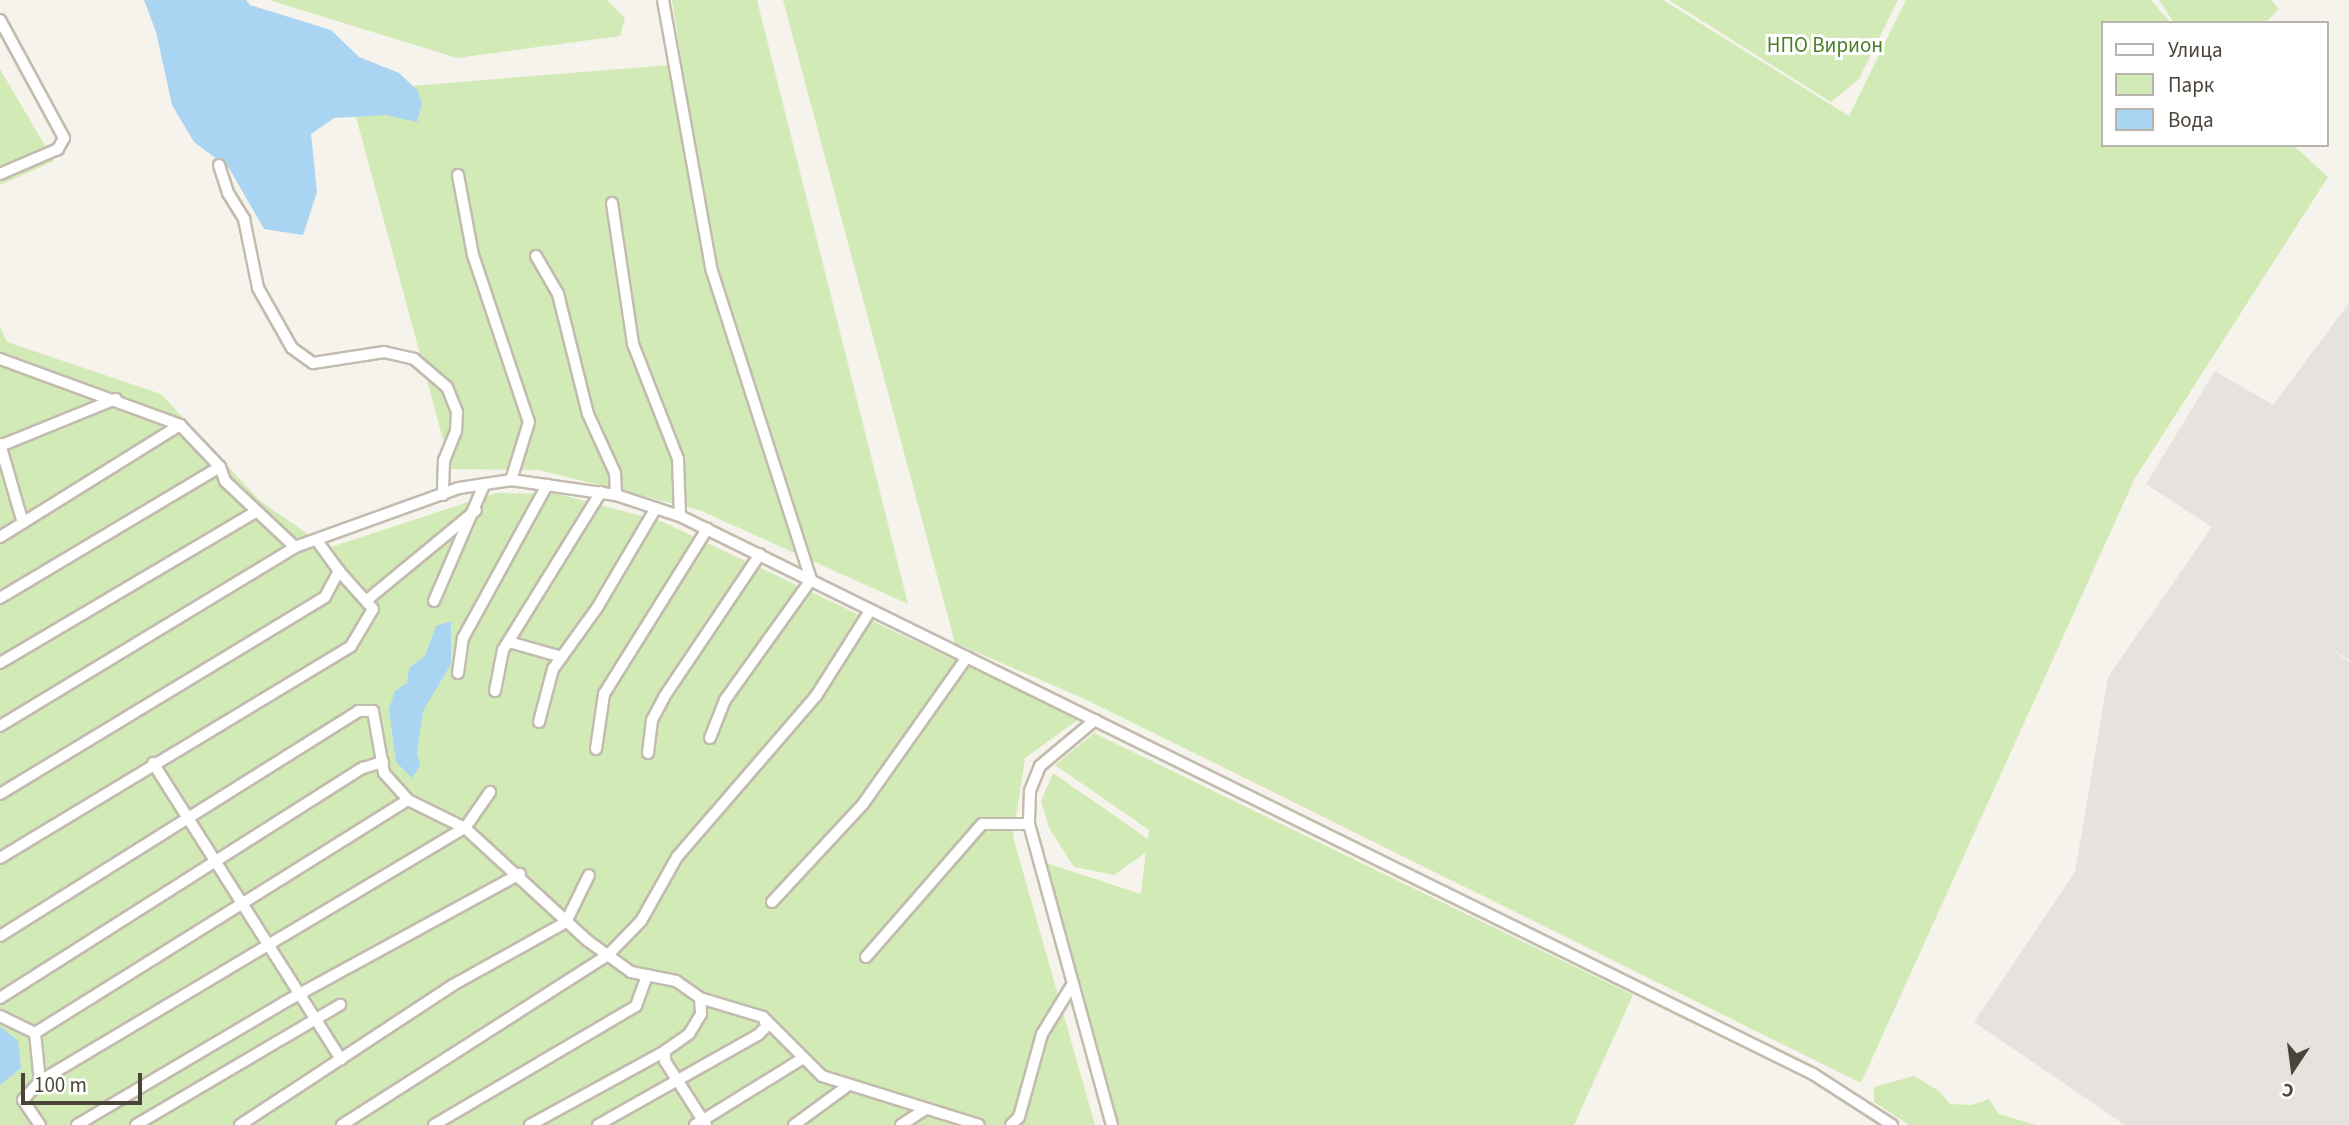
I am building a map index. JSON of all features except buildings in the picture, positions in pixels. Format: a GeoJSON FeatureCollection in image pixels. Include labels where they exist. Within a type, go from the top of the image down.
{"type":"FeatureCollection","features":[{"type":"Feature","properties":{"kind":"street"},"geometry":{"type":"LineString","coordinates":[[663,0],[712,271],[811,580]]}},
{"type":"Feature","properties":{"kind":"street"},"geometry":{"type":"LineString","coordinates":[[0,20],[64,138],[58,149],[0,174]]}},
{"type":"Feature","properties":{"kind":"street"},"geometry":{"type":"LineString","coordinates":[[219,165],[228,193],[244,219],[258,288],[292,348],[313,363],[384,352],[414,359],[447,387],[457,412],[456,431],[444,460],[443,495]]}},
{"type":"Feature","properties":{"kind":"street"},"geometry":{"type":"LineString","coordinates":[[458,175],[473,255],[529,422],[511,481]]}},
{"type":"Feature","properties":{"kind":"street"},"geometry":{"type":"LineString","coordinates":[[612,203],[634,344],[678,459],[680,516]]}},
{"type":"Feature","properties":{"kind":"street"},"geometry":{"type":"LineString","coordinates":[[536,256],[558,294],[588,414],[615,474],[616,495]]}},
{"type":"Feature","properties":{"kind":"street"},"geometry":{"type":"LineString","coordinates":[[0,359],[116,399],[180,425],[220,467],[225,481],[295,547]]}},
{"type":"Feature","properties":{"kind":"street"},"geometry":{"type":"LineString","coordinates":[[23,523],[0,445],[116,399]]}},
{"type":"Feature","properties":{"kind":"street"},"geometry":{"type":"LineString","coordinates":[[0,537],[180,425]]}},
{"type":"Feature","properties":{"kind":"street"},"geometry":{"type":"LineString","coordinates":[[0,598],[220,467]]}},
{"type":"Feature","properties":{"kind":"street"},"geometry":{"type":"LineString","coordinates":[[0,726],[295,547],[318,542],[443,495],[484,485],[511,481],[616,495],[680,516],[760,554],[870,611],[1813,1074],[1892,1125]]}},
{"type":"Feature","properties":{"kind":"street"},"geometry":{"type":"LineString","coordinates":[[434,601],[476,510],[484,485]]}},
{"type":"Feature","properties":{"kind":"street"},"geometry":{"type":"LineString","coordinates":[[458,673],[463,638],[547,485]]}},
{"type":"Feature","properties":{"kind":"street"},"geometry":{"type":"LineString","coordinates":[[495,691],[503,650],[601,492]]}},
{"type":"Feature","properties":{"kind":"street"},"geometry":{"type":"LineString","coordinates":[[539,722],[553,669],[597,608],[656,508]]}},
{"type":"Feature","properties":{"kind":"street"},"geometry":{"type":"LineString","coordinates":[[367,600],[476,510]]}},
{"type":"Feature","properties":{"kind":"street"},"geometry":{"type":"LineString","coordinates":[[0,663],[255,512]]}},
{"type":"Feature","properties":{"kind":"street"},"geometry":{"type":"LineString","coordinates":[[596,748],[604,694],[707,529]]}},
{"type":"Feature","properties":{"kind":"street"},"geometry":{"type":"LineString","coordinates":[[0,858],[351,646],[373,609],[339,572],[318,542]]}},
{"type":"Feature","properties":{"kind":"street"},"geometry":{"type":"LineString","coordinates":[[648,753],[652,720],[664,697],[760,554]]}},
{"type":"Feature","properties":{"kind":"street"},"geometry":{"type":"LineString","coordinates":[[0,794],[325,597],[339,572]]}},
{"type":"Feature","properties":{"kind":"street"},"geometry":{"type":"LineString","coordinates":[[710,738],[725,700],[811,580]]}},
{"type":"Feature","properties":{"kind":"street"},"geometry":{"type":"LineString","coordinates":[[342,1125],[608,955],[641,921],[677,857],[816,696],[870,611]]}},
{"type":"Feature","properties":{"kind":"street"},"geometry":{"type":"LineString","coordinates":[[509,642],[562,657]]}},
{"type":"Feature","properties":{"kind":"street"},"geometry":{"type":"LineString","coordinates":[[772,902],[863,804],[967,657]]}},
{"type":"Feature","properties":{"kind":"street"},"geometry":{"type":"LineString","coordinates":[[0,936],[358,711],[373,711],[384,773],[408,800],[464,828],[520,874],[566,922],[631,972],[676,981],[700,998],[762,1017],[800,1051],[802,1059],[822,1076],[846,1087],[979,1125]]}},
{"type":"Feature","properties":{"kind":"street"},"geometry":{"type":"LineString","coordinates":[[1095,720],[1040,766],[1030,791],[1029,824],[1111,1125]]}},
{"type":"Feature","properties":{"kind":"street"},"geometry":{"type":"LineString","coordinates":[[0,998],[363,768],[383,762]]}},
{"type":"Feature","properties":{"kind":"street"},"geometry":{"type":"LineString","coordinates":[[153,764],[302,993],[315,1020],[341,1059]]}},
{"type":"Feature","properties":{"kind":"street"},"geometry":{"type":"LineString","coordinates":[[40,1125],[23,1100],[40,1081],[272,946],[464,828],[490,792]]}},
{"type":"Feature","properties":{"kind":"street"},"geometry":{"type":"LineString","coordinates":[[35,1033],[245,905],[408,800]]}},
{"type":"Feature","properties":{"kind":"street"},"geometry":{"type":"LineString","coordinates":[[866,957],[982,824],[1029,824]]}},
{"type":"Feature","properties":{"kind":"street"},"geometry":{"type":"LineString","coordinates":[[77,1125],[302,993],[520,874]]}},
{"type":"Feature","properties":{"kind":"street"},"geometry":{"type":"LineString","coordinates":[[240,1125],[453,985],[566,922],[589,875]]}},
{"type":"Feature","properties":{"kind":"street"},"geometry":{"type":"LineString","coordinates":[[434,1125],[636,1006],[647,975]]}},
{"type":"Feature","properties":{"kind":"street"},"geometry":{"type":"LineString","coordinates":[[1011,1125],[1019,1117],[1042,1034],[1072,985]]}},
{"type":"Feature","properties":{"kind":"street"},"geometry":{"type":"LineString","coordinates":[[530,1125],[665,1051],[689,1034],[701,1014],[700,998]]}},
{"type":"Feature","properties":{"kind":"street"},"geometry":{"type":"LineString","coordinates":[[136,1125],[340,1005]]}},
{"type":"Feature","properties":{"kind":"street"},"geometry":{"type":"LineString","coordinates":[[0,1016],[35,1033]]}},
{"type":"Feature","properties":{"kind":"street"},"geometry":{"type":"LineString","coordinates":[[598,1125],[758,1035],[767,1026],[762,1017]]}},
{"type":"Feature","properties":{"kind":"street"},"geometry":{"type":"LineString","coordinates":[[35,1033],[40,1081]]}},
{"type":"Feature","properties":{"kind":"street"},"geometry":{"type":"LineString","coordinates":[[665,1051],[676,1083],[702,1124],[802,1059]]}},
{"type":"Feature","properties":{"kind":"street"},"geometry":{"type":"LineString","coordinates":[[794,1125],[846,1087]]}},
{"type":"Feature","properties":{"kind":"street"},"geometry":{"type":"LineString","coordinates":[[901,1125],[924,1110]]}},
{"type":"Feature","properties":{"kind":"shaded area"},"geometry":{"type":"Polygon","coordinates":[[[2349,303],[2349,660],[2324,644],[2349,662],[2349,1125],[2125,1125],[1974,1022],[2075,872],[2108,677],[2212,527],[2146,484],[2215,371],[2273,405],[2349,303]]]}},
{"type":"Feature","properties":{"kind":"green space"},"geometry":{"type":"Polygon","coordinates":[[[269,0],[607,0],[625,18],[620,36],[457,58],[269,0]]]}},
{"type":"Feature","properties":{"kind":"green space"},"geometry":{"type":"Polygon","coordinates":[[[672,0],[757,0],[908,604],[699,510],[539,470],[451,469],[349,91],[682,64],[672,0]]]}},
{"type":"Feature","properties":{"kind":"green space"},"geometry":{"type":"Polygon","coordinates":[[[783,0],[1663,0],[1849,116],[1906,0],[2151,0],[2169,21],[2100,21],[2100,147],[2295,147],[2328,177],[2135,478],[1861,1083],[1087,700],[955,643],[783,0]]]}},
{"type":"Feature","properties":{"kind":"green space","name":"НПО Вирион"},"geometry":{"type":"Polygon","coordinates":[[[1669,0],[1898,0],[1859,79],[1831,102],[1669,0]]]}},
{"type":"Feature","properties":{"kind":"green space"},"geometry":{"type":"Polygon","coordinates":[[[2159,0],[2271,0],[2279,9],[2267,21],[2173,21],[2159,0]]]}},
{"type":"Feature","properties":{"kind":"green space"},"geometry":{"type":"Polygon","coordinates":[[[0,69],[54,161],[0,185],[0,69]]]}},
{"type":"Feature","properties":{"kind":"green space"},"geometry":{"type":"Polygon","coordinates":[[[0,327],[7,342],[161,394],[260,501],[328,548],[496,493],[558,494],[661,521],[1079,719],[1025,758],[1013,837],[1095,1125],[0,1125],[0,327]]]}},
{"type":"Feature","properties":{"kind":"green space"},"geometry":{"type":"Polygon","coordinates":[[[1094,733],[1633,995],[1574,1125],[1111,1125],[1040,861],[1141,894],[1146,852],[1114,875],[1074,867],[1049,828],[1041,801],[1053,773],[1148,839],[1149,830],[1055,765],[1094,733]]]}},
{"type":"Feature","properties":{"kind":"green space"},"geometry":{"type":"Polygon","coordinates":[[[1914,1076],[1939,1091],[1950,1104],[1972,1105],[1989,1099],[1999,1114],[2036,1125],[1909,1125],[1874,1102],[1874,1087],[1914,1076]]]}},
{"type":"Feature","properties":{"kind":"water"},"geometry":{"type":"Polygon","coordinates":[[[144,0],[246,0],[250,5],[331,30],[359,57],[399,73],[418,91],[422,104],[417,122],[386,115],[334,118],[311,134],[317,192],[303,235],[264,229],[229,168],[194,142],[172,105],[156,32],[144,0]]]}},
{"type":"Feature","properties":{"kind":"water"},"geometry":{"type":"Polygon","coordinates":[[[451,621],[451,664],[423,711],[417,753],[420,766],[412,778],[396,762],[389,709],[395,691],[407,683],[409,668],[425,656],[436,626],[451,621]]]}},
{"type":"Feature","properties":{"kind":"water"},"geometry":{"type":"Polygon","coordinates":[[[0,1026],[18,1041],[21,1068],[0,1085],[0,1026]]]}}]}
